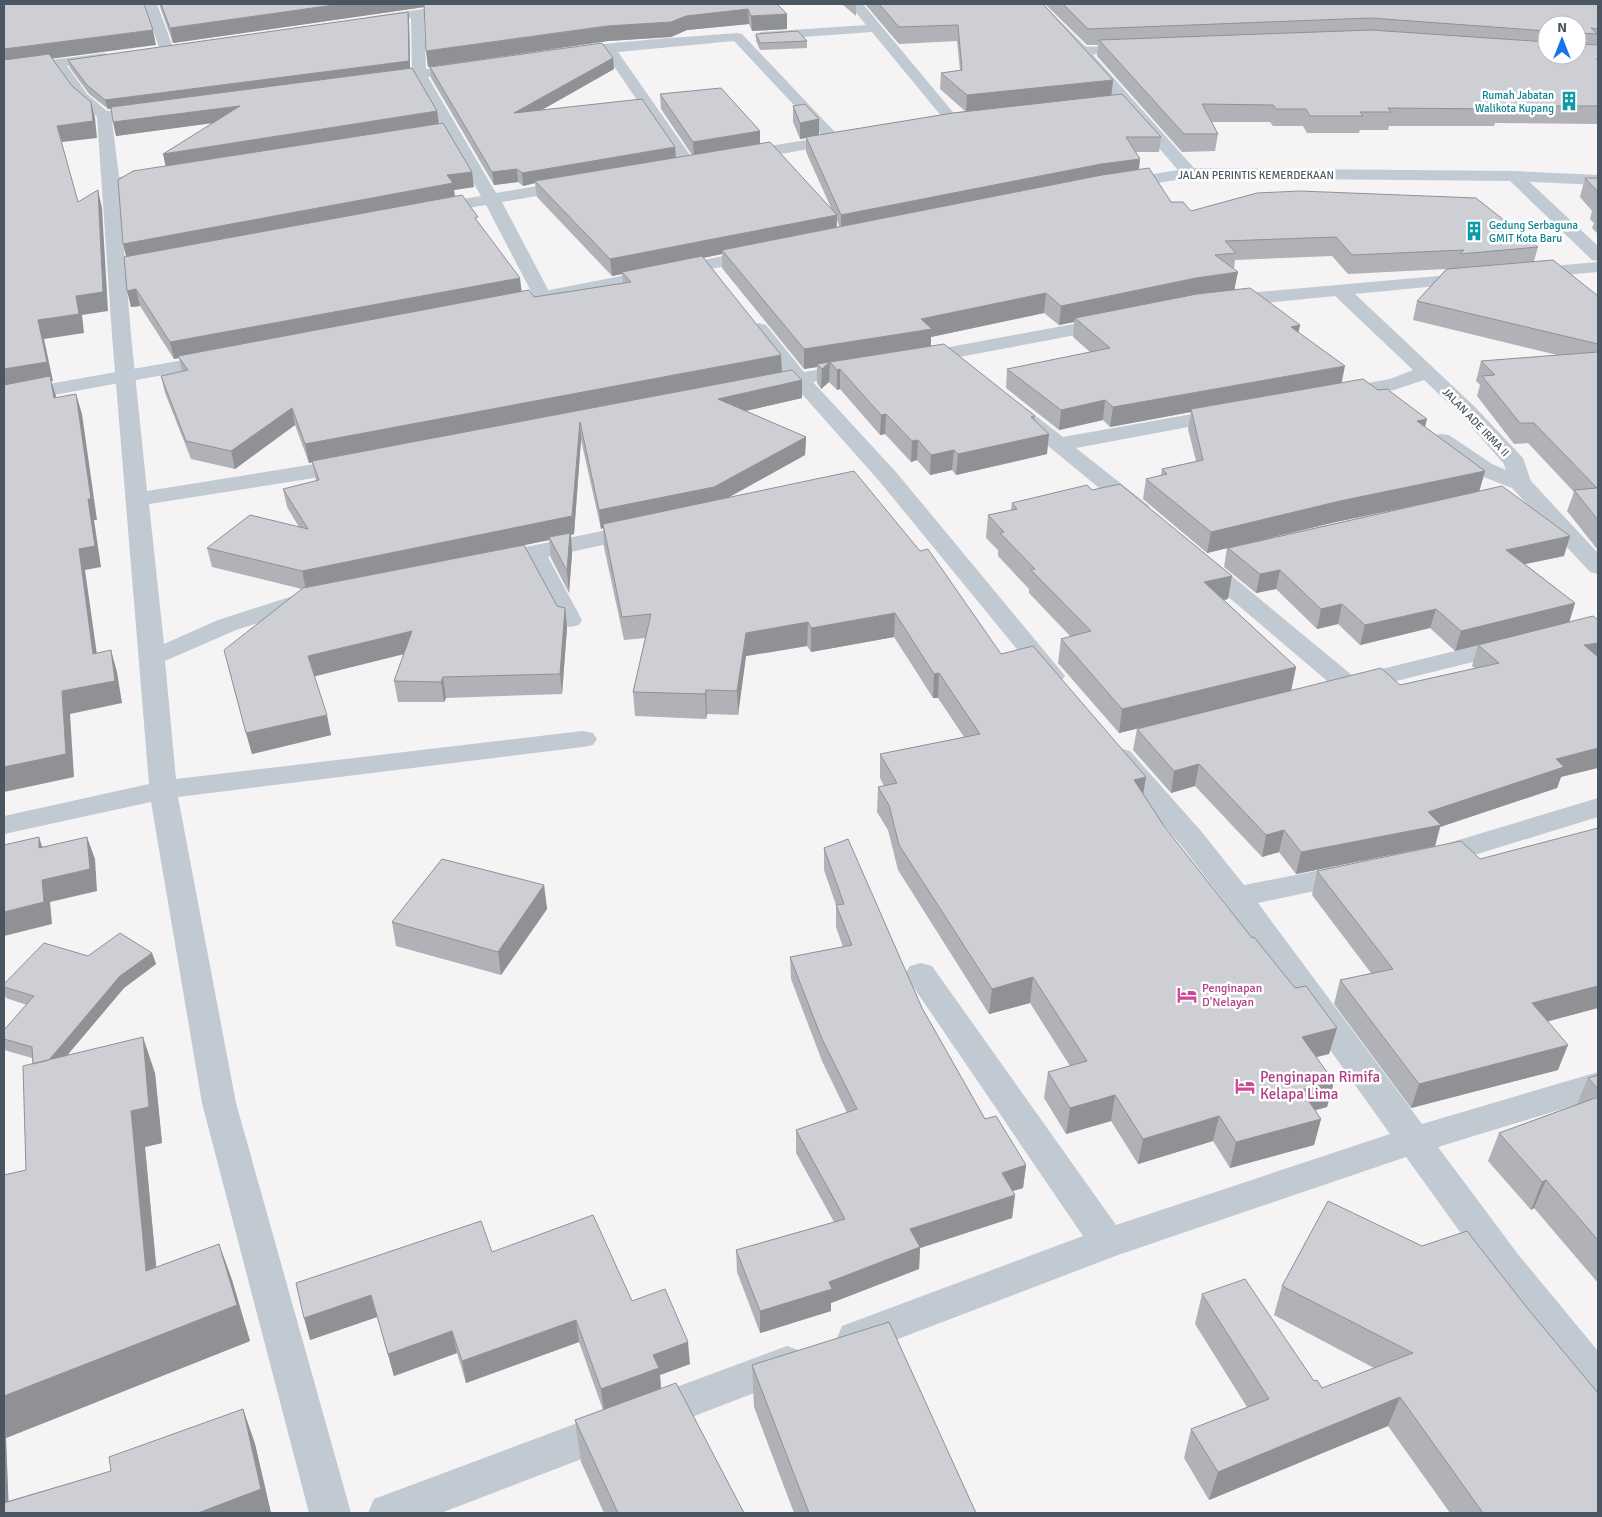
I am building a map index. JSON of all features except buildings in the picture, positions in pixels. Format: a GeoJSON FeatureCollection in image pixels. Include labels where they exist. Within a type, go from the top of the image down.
{"type":"FeatureCollection","features":[{"type":"Feature","properties":{"kind":"main road"},"geometry":{"type":"LineString","coordinates":[[1036,4],[1082,51],[1189,173]]}},
{"type":"Feature","properties":{"kind":"main road","name":"JALAN PERINTIS KEMERDEKAAN"},"geometry":{"type":"LineString","coordinates":[[1100,186],[1189,173],[1514,176],[1598,180]]}},
{"type":"Feature","properties":{"kind":"main road"},"geometry":{"type":"LineString","coordinates":[[524,301],[772,251]]}},
{"type":"Feature","properties":{"kind":"main road"},"geometry":{"type":"LineString","coordinates":[[4,398],[233,357]]}},
{"type":"Feature","properties":{"kind":"street"},"geometry":{"type":"LineString","coordinates":[[150,4],[167,50]]}},
{"type":"Feature","properties":{"kind":"street"},"geometry":{"type":"LineString","coordinates":[[361,22],[482,4]]}},
{"type":"Feature","properties":{"kind":"street"},"geometry":{"type":"LineString","coordinates":[[856,4],[952,120]]}},
{"type":"Feature","properties":{"kind":"street"},"geometry":{"type":"LineString","coordinates":[[418,13],[419,74],[491,198],[543,297]]}},
{"type":"Feature","properties":{"kind":"street"},"geometry":{"type":"LineString","coordinates":[[550,54],[608,47],[876,28]]}},
{"type":"Feature","properties":{"kind":"street"},"geometry":{"type":"LineString","coordinates":[[737,37],[834,140]]}},
{"type":"Feature","properties":{"kind":"street"},"geometry":{"type":"LineString","coordinates":[[149,52],[185,47]]}},
{"type":"Feature","properties":{"kind":"street"},"geometry":{"type":"LineString","coordinates":[[608,47],[690,165]]}},
{"type":"Feature","properties":{"kind":"street"},"geometry":{"type":"LineString","coordinates":[[1082,51],[1152,48]]}},
{"type":"Feature","properties":{"kind":"street"},"geometry":{"type":"LineString","coordinates":[[4,70],[121,55]]}},
{"type":"Feature","properties":{"kind":"street"},"geometry":{"type":"LineString","coordinates":[[57,63],[83,98],[104,116],[111,182],[124,268],[126,377],[136,498],[154,657],[163,790],[219,1103],[330,1513]]}},
{"type":"Feature","properties":{"kind":"street"},"geometry":{"type":"LineString","coordinates":[[360,82],[478,65]]}},
{"type":"Feature","properties":{"kind":"street"},"geometry":{"type":"LineString","coordinates":[[1108,103],[1127,101]]}},
{"type":"Feature","properties":{"kind":"street"},"geometry":{"type":"LineString","coordinates":[[104,116],[163,108]]}},
{"type":"Feature","properties":{"kind":"street"},"geometry":{"type":"LineString","coordinates":[[933,123],[972,118]]}},
{"type":"Feature","properties":{"kind":"street"},"geometry":{"type":"LineString","coordinates":[[432,132],[452,129]]}},
{"type":"Feature","properties":{"kind":"street"},"geometry":{"type":"LineString","coordinates":[[728,158],[854,137]]}},
{"type":"Feature","properties":{"kind":"street"},"geometry":{"type":"LineString","coordinates":[[671,168],[709,162]]}},
{"type":"Feature","properties":{"kind":"street"},"geometry":{"type":"LineString","coordinates":[[111,182],[169,173]]}},
{"type":"Feature","properties":{"kind":"street"},"geometry":{"type":"LineString","coordinates":[[1514,176],[1598,256]]}},
{"type":"Feature","properties":{"kind":"street"},"geometry":{"type":"LineString","coordinates":[[417,212],[586,182]]}},
{"type":"Feature","properties":{"kind":"street"},"geometry":{"type":"LineString","coordinates":[[707,264],[725,287]]}},
{"type":"Feature","properties":{"kind":"street"},"geometry":{"type":"LineString","coordinates":[[1203,304],[1338,289],[1598,268]]}},
{"type":"Feature","properties":{"kind":"street","name":"JALAN ADE IRMA II"},"geometry":{"type":"LineString","coordinates":[[1338,289],[1468,411],[1515,462],[1525,486],[1598,567]]}},
{"type":"Feature","properties":{"kind":"street"},"geometry":{"type":"LineString","coordinates":[[1248,298],[1271,314]]}},
{"type":"Feature","properties":{"kind":"street"},"geometry":{"type":"LineString","coordinates":[[743,309],[798,378],[888,477],[1072,699]]}},
{"type":"Feature","properties":{"kind":"street"},"geometry":{"type":"LineString","coordinates":[[901,362],[1130,319]]}},
{"type":"Feature","properties":{"kind":"street"},"geometry":{"type":"LineString","coordinates":[[947,354],[969,371]]}},
{"type":"Feature","properties":{"kind":"street"},"geometry":{"type":"LineString","coordinates":[[749,387],[874,367]]}},
{"type":"Feature","properties":{"kind":"street"},"geometry":{"type":"LineString","coordinates":[[1347,371],[1395,405]]}},
{"type":"Feature","properties":{"kind":"street"},"geometry":{"type":"LineString","coordinates":[[1322,396],[1412,379],[1426,371]]}},
{"type":"Feature","properties":{"kind":"street"},"geometry":{"type":"LineString","coordinates":[[1005,400],[1158,525]]}},
{"type":"Feature","properties":{"kind":"street"},"geometry":{"type":"LineString","coordinates":[[1061,444],[1244,410]]}},
{"type":"Feature","properties":{"kind":"street"},"geometry":{"type":"LineString","coordinates":[[1425,428],[1484,469],[1525,486]]}},
{"type":"Feature","properties":{"kind":"street"},"geometry":{"type":"LineString","coordinates":[[136,498],[370,462]]}},
{"type":"Feature","properties":{"kind":"street"},"geometry":{"type":"LineString","coordinates":[[859,483],[888,477]]}},
{"type":"Feature","properties":{"kind":"street"},"geometry":{"type":"LineString","coordinates":[[1501,496],[1525,486]]}},
{"type":"Feature","properties":{"kind":"street"},"geometry":{"type":"LineString","coordinates":[[475,565],[658,526]]}},
{"type":"Feature","properties":{"kind":"street"},"geometry":{"type":"LineString","coordinates":[[534,553],[570,620]]}},
{"type":"Feature","properties":{"kind":"street"},"geometry":{"type":"LineString","coordinates":[[1231,556],[1195,557],[1348,685]]}},
{"type":"Feature","properties":{"kind":"street"},"geometry":{"type":"LineString","coordinates":[[154,657],[227,626],[302,600],[340,592]]}},
{"type":"Feature","properties":{"kind":"street"},"geometry":{"type":"LineString","coordinates":[[1319,692],[1531,641]]}},
{"type":"Feature","properties":{"kind":"street"},"geometry":{"type":"LineString","coordinates":[[1139,738],[1107,741],[1191,838],[1237,897],[1504,1264],[1598,1380]]}},
{"type":"Feature","properties":{"kind":"street"},"geometry":{"type":"LineString","coordinates":[[4,825],[163,790],[583,740]]}},
{"type":"Feature","properties":{"kind":"street"},"geometry":{"type":"LineString","coordinates":[[1406,863],[1444,856],[1598,807]]}},
{"type":"Feature","properties":{"kind":"street"},"geometry":{"type":"LineString","coordinates":[[1237,897],[1378,869]]}},
{"type":"Feature","properties":{"kind":"street"},"geometry":{"type":"LineString","coordinates":[[921,974],[1108,1243]]}},
{"type":"Feature","properties":{"kind":"street"},"geometry":{"type":"LineString","coordinates":[[388,1513],[1108,1243],[1414,1140],[1598,1085]]}},
{"type":"Feature","properties":{"kind":"place","name":"Rumah Jabatan Walikota Kupang"},"geometry":{"type":"Point","coordinates":[1569,101]}},
{"type":"Feature","properties":{"kind":"place","name":"Gedung Serbaguna GMIT Kota Baru"},"geometry":{"type":"Point","coordinates":[1474,231]}},
{"type":"Feature","properties":{"kind":"place","name":"Penginapan D'Nelayan"},"geometry":{"type":"Point","coordinates":[1187,995]}},
{"type":"Feature","properties":{"kind":"place","name":"Penginapan Rimifa Kelapa Lima"},"geometry":{"type":"Point","coordinates":[1245,1086]}}]}
